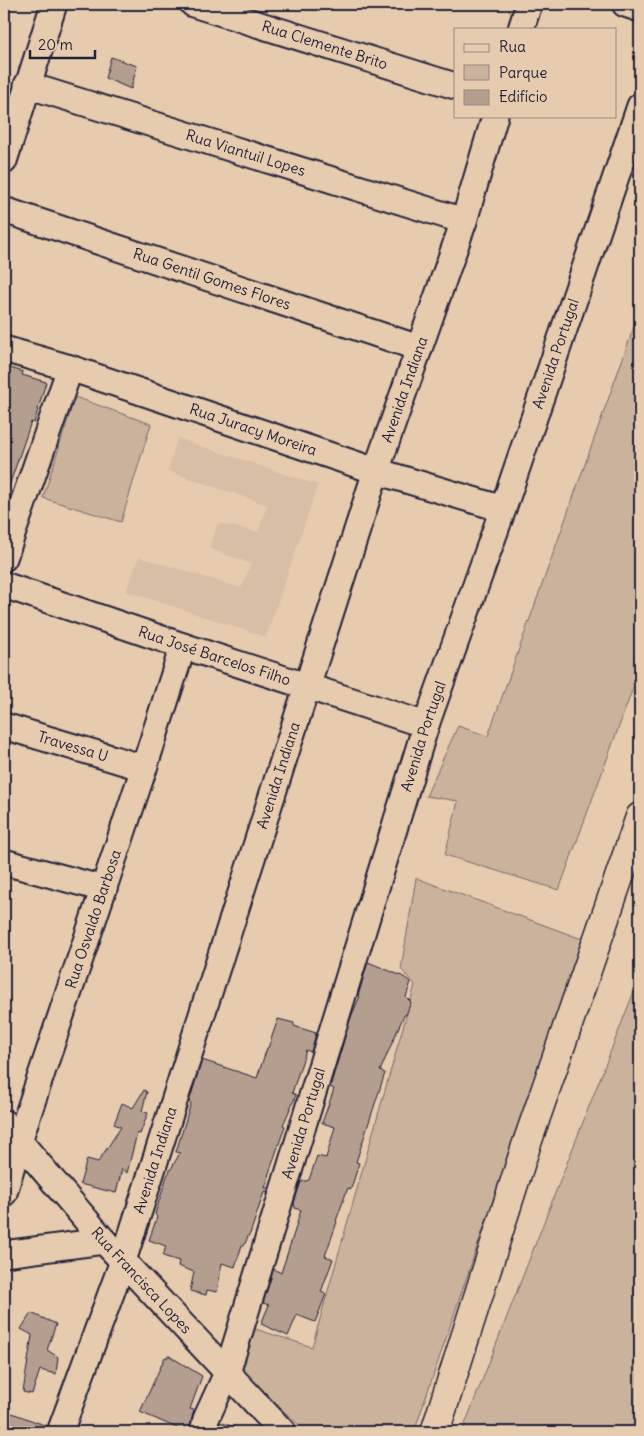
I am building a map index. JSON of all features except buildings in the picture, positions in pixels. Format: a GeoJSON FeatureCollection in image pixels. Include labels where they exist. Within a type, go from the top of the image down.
{"type":"FeatureCollection","features":[{"type":"Feature","properties":{"kind":"main road"},"geometry":{"type":"LineString","coordinates":[[435,1432],[526,1146],[640,817]]}},
{"type":"Feature","properties":{"kind":"street"},"geometry":{"type":"LineString","coordinates":[[4,161],[54,4]]}},
{"type":"Feature","properties":{"kind":"street","name":"Rua Clemente Brito"},"geometry":{"type":"LineString","coordinates":[[193,4],[454,86]]}},
{"type":"Feature","properties":{"kind":"street"},"geometry":{"type":"LineString","coordinates":[[521,28],[529,4]]}},
{"type":"Feature","properties":{"kind":"street"},"geometry":{"type":"LineString","coordinates":[[624,4],[640,9]]}},
{"type":"Feature","properties":{"kind":"street","name":"Rua Viantuil Lopes"},"geometry":{"type":"LineString","coordinates":[[27,85],[464,221]]}},
{"type":"Feature","properties":{"kind":"street","name":"Avenida Portugal"},"geometry":{"type":"LineString","coordinates":[[204,1432],[206,1419],[227,1373],[426,725],[503,509],[640,106]]}},
{"type":"Feature","properties":{"kind":"street","name":"Avenida Indiana"},"geometry":{"type":"LineString","coordinates":[[60,1432],[123,1261],[376,471],[464,221],[494,118]]}},
{"type":"Feature","properties":{"kind":"street","name":"Rua Gentil Gomes Flores"},"geometry":{"type":"LineString","coordinates":[[4,210],[419,348]]}},
{"type":"Feature","properties":{"kind":"street","name":"Rua Juracy Moreira"},"geometry":{"type":"LineString","coordinates":[[4,349],[70,368],[376,471],[503,509]]}},
{"type":"Feature","properties":{"kind":"street"},"geometry":{"type":"LineString","coordinates":[[4,558],[70,368]]}},
{"type":"Feature","properties":{"kind":"street","name":"Rua José Barcelos Filho"},"geometry":{"type":"LineString","coordinates":[[4,585],[183,646],[426,725]]}},
{"type":"Feature","properties":{"kind":"street","name":"Rua Osvaldo Barbosa"},"geometry":{"type":"LineString","coordinates":[[4,1194],[12,1132],[104,889],[183,646]]}},
{"type":"Feature","properties":{"kind":"street","name":"Travessa U"},"geometry":{"type":"LineString","coordinates":[[4,726],[144,768]]}},
{"type":"Feature","properties":{"kind":"street"},"geometry":{"type":"LineString","coordinates":[[4,862],[104,889]]}},
{"type":"Feature","properties":{"kind":"street","name":"Rua Francisca Lopes"},"geometry":{"type":"LineString","coordinates":[[12,1132],[104,1241],[283,1432]]}},
{"type":"Feature","properties":{"kind":"street"},"geometry":{"type":"LineString","coordinates":[[4,1254],[104,1241]]}},
{"type":"Feature","properties":{"kind":"shaded area"},"geometry":{"type":"Polygon","coordinates":[[[177,438],[318,485],[266,637],[126,591],[139,557],[241,588],[251,564],[209,548],[218,523],[258,532],[267,505],[168,471],[177,438]]]}},
{"type":"Feature","properties":{"kind":"green space"},"geometry":{"type":"Polygon","coordinates":[[[640,310],[640,669],[559,890],[445,855],[458,801],[426,796],[458,726],[488,736],[640,310]]]}},
{"type":"Feature","properties":{"kind":"green space"},"geometry":{"type":"Polygon","coordinates":[[[75,397],[151,424],[121,522],[43,498],[75,397]]]}},
{"type":"Feature","properties":{"kind":"green space"},"geometry":{"type":"Polygon","coordinates":[[[416,878],[582,939],[414,1432],[306,1432],[238,1368],[252,1328],[312,1347],[415,985],[401,969],[416,878]]]}},
{"type":"Feature","properties":{"kind":"green space"},"geometry":{"type":"Polygon","coordinates":[[[640,976],[640,1432],[462,1432],[640,976]]]}}]}
